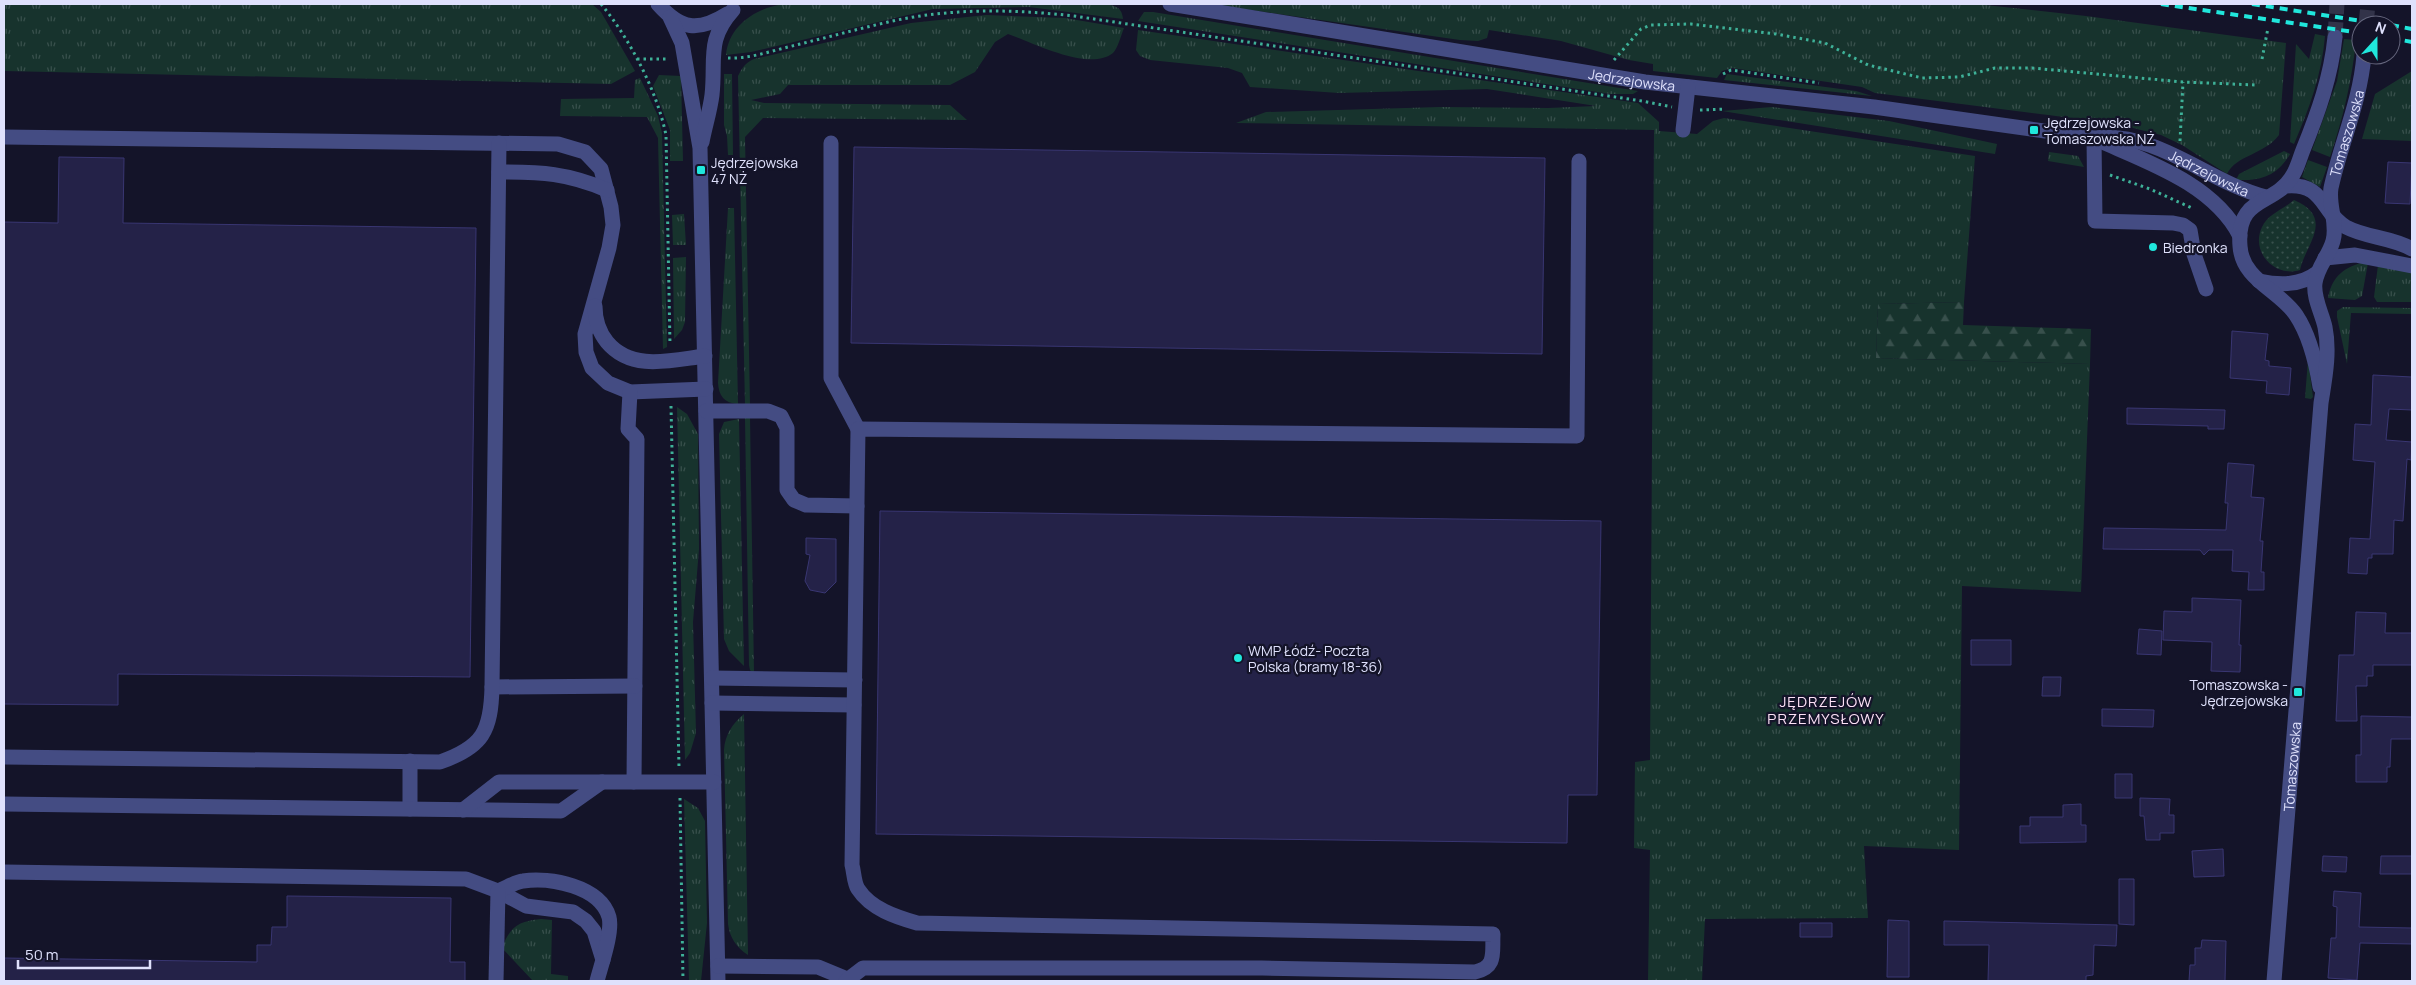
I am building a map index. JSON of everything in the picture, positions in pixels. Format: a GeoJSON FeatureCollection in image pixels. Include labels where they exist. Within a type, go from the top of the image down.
{"type":"FeatureCollection","features":[{"type":"Feature","properties":{"kind":"street"},"geometry":{"type":"LineString","coordinates":[[658,4],[670,17],[682,43],[700,148],[718,974],[818,967],[847,980],[863,968],[1328,975],[1475,972],[1485,970],[1492,961],[1493,934],[917,923],[895,916],[872,903],[858,888],[852,866],[858,429],[831,378],[831,143]]}},
{"type":"Feature","properties":{"kind":"street","name":"Jędrzejowska"},"geometry":{"type":"LineString","coordinates":[[1170,4],[1688,87],[1874,107],[2094,138],[2108,137],[2131,140],[2179,157],[2240,189],[2266,197]]}},
{"type":"Feature","properties":{"kind":"street"},"geometry":{"type":"LineString","coordinates":[[670,17],[693,27],[704,26],[736,6]]}},
{"type":"Feature","properties":{"kind":"street"},"geometry":{"type":"LineString","coordinates":[[700,148],[712,95],[716,33],[723,21],[736,6]]}},
{"type":"Feature","properties":{"kind":"street"},"geometry":{"type":"LineString","coordinates":[[2333,213],[2335,223],[2333,240],[2317,273],[2305,280],[2282,284],[2258,281],[2250,273],[2242,256],[2240,236],[2249,210],[2285,186],[2296,169],[2324,96],[2335,37]]}},
{"type":"Feature","properties":{"kind":"street","name":"Tomaszowska"},"geometry":{"type":"LineString","coordinates":[[2333,213],[2330,196],[2357,101],[2362,65]]}},
{"type":"Feature","properties":{"kind":"street"},"geometry":{"type":"LineString","coordinates":[[1682,130],[1688,87]]}},
{"type":"Feature","properties":{"kind":"street"},"geometry":{"type":"LineString","coordinates":[[4,136],[558,144],[585,152],[601,169],[613,225],[585,334],[586,352],[592,368],[608,383],[630,392],[706,389]]}},
{"type":"Feature","properties":{"kind":"street"},"geometry":{"type":"LineString","coordinates":[[2094,138],[2095,221],[2173,223],[2183,225],[2190,230],[2193,237],[2194,254],[2206,289]]}},
{"type":"Feature","properties":{"kind":"street","name":"Jędrzejowska"},"geometry":{"type":"LineString","coordinates":[[2094,138],[2150,163],[2204,194],[2228,214],[2240,236]]}},
{"type":"Feature","properties":{"kind":"street"},"geometry":{"type":"LineString","coordinates":[[4,756],[440,762],[464,754],[479,741],[487,725],[492,687],[499,143]]}},
{"type":"Feature","properties":{"kind":"street"},"geometry":{"type":"LineString","coordinates":[[858,429],[1577,436],[1579,161]]}},
{"type":"Feature","properties":{"kind":"street"},"geometry":{"type":"LineString","coordinates":[[499,172],[546,172],[564,175],[607,190]]}},
{"type":"Feature","properties":{"kind":"street"},"geometry":{"type":"LineString","coordinates":[[2285,186],[2303,187],[2313,192],[2321,198],[2346,227],[2397,242],[2412,249]]}},
{"type":"Feature","properties":{"kind":"street"},"geometry":{"type":"LineString","coordinates":[[2325,258],[2355,255],[2412,266]]}},
{"type":"Feature","properties":{"kind":"street","name":"Tomaszowska"},"geometry":{"type":"LineString","coordinates":[[2274,981],[2327,347],[2325,327],[2315,293],[2317,273]]}},
{"type":"Feature","properties":{"kind":"street","name":"Tomaszowska"},"geometry":{"type":"LineString","coordinates":[[2258,281],[2285,302],[2299,320],[2313,353],[2321,403]]}},
{"type":"Feature","properties":{"kind":"street"},"geometry":{"type":"LineString","coordinates":[[595,298],[595,315],[600,334],[613,350],[628,359],[646,362],[705,356]]}},
{"type":"Feature","properties":{"kind":"street"},"geometry":{"type":"LineString","coordinates":[[630,392],[628,430],[638,439],[634,782]]}},
{"type":"Feature","properties":{"kind":"street"},"geometry":{"type":"LineString","coordinates":[[706,411],[768,411],[781,416],[787,428],[787,490],[794,500],[806,505],[857,506]]}},
{"type":"Feature","properties":{"kind":"street"},"geometry":{"type":"LineString","coordinates":[[712,678],[855,680]]}},
{"type":"Feature","properties":{"kind":"street"},"geometry":{"type":"LineString","coordinates":[[492,687],[635,686]]}},
{"type":"Feature","properties":{"kind":"street"},"geometry":{"type":"LineString","coordinates":[[712,703],[854,705]]}},
{"type":"Feature","properties":{"kind":"street"},"geometry":{"type":"LineString","coordinates":[[410,761],[410,809]]}},
{"type":"Feature","properties":{"kind":"street"},"geometry":{"type":"LineString","coordinates":[[463,810],[499,782],[714,782]]}},
{"type":"Feature","properties":{"kind":"street"},"geometry":{"type":"LineString","coordinates":[[4,804],[561,811],[602,782]]}},
{"type":"Feature","properties":{"kind":"street"},"geometry":{"type":"LineString","coordinates":[[4,872],[466,879],[526,906],[573,912],[586,921],[594,931],[603,960]]}},
{"type":"Feature","properties":{"kind":"street"},"geometry":{"type":"LineString","coordinates":[[498,892],[522,881],[551,880],[585,891],[598,901],[609,917],[609,933],[597,981]]}},
{"type":"Feature","properties":{"kind":"street"},"geometry":{"type":"LineString","coordinates":[[496,981],[498,892]]}},
{"type":"Feature","properties":{"kind":"path"},"geometry":{"type":"LineString","coordinates":[[602,4],[637,59],[659,109],[666,135],[670,360]]}},
{"type":"Feature","properties":{"kind":"path"},"geometry":{"type":"LineString","coordinates":[[734,59],[899,20],[989,10],[1028,11],[1074,16],[1642,101]]}},
{"type":"Feature","properties":{"kind":"path"},"geometry":{"type":"LineString","coordinates":[[1614,60],[1641,29],[1651,25],[1691,24],[1776,34],[1825,43],[1868,65],[1922,78],[1959,77],[1995,68],[2032,68],[2183,82],[2256,85]]}},
{"type":"Feature","properties":{"kind":"path"},"geometry":{"type":"LineString","coordinates":[[2262,58],[2268,28]]}},
{"type":"Feature","properties":{"kind":"path"},"geometry":{"type":"LineString","coordinates":[[637,59],[671,59]]}},
{"type":"Feature","properties":{"kind":"path"},"geometry":{"type":"LineString","coordinates":[[2179,157],[2183,82]]}},
{"type":"Feature","properties":{"kind":"path"},"geometry":{"type":"LineString","coordinates":[[2095,171],[2150,189],[2200,210]]}},
{"type":"Feature","properties":{"kind":"path"},"geometry":{"type":"LineString","coordinates":[[671,391],[683,981]]}},
{"type":"Feature","properties":{"kind":"green space"},"geometry":{"type":"Polygon","coordinates":[[[4,4],[592,4],[601,12],[635,71],[611,84],[4,71],[4,4]]]}},
{"type":"Feature","properties":{"kind":"green space"},"geometry":{"type":"Polygon","coordinates":[[[785,4],[1100,4],[1112,5],[1118,8],[1123,19],[1029,7],[933,9],[751,52],[726,55],[728,44],[733,34],[746,19],[765,9],[785,4]]]}},
{"type":"Feature","properties":{"kind":"green space"},"geometry":{"type":"Polygon","coordinates":[[[1209,4],[1976,4],[2086,16],[2286,43],[2279,135],[2266,147],[2237,163],[2227,174],[2182,145],[2161,135],[2104,122],[1875,93],[1862,87],[1732,68],[1722,71],[1717,78],[1653,71],[1653,64],[1629,60],[1561,41],[1489,30],[1487,38],[1478,41],[1460,40],[1209,4]]]}},
{"type":"Feature","properties":{"kind":"green space"},"geometry":{"type":"Polygon","coordinates":[[[1144,12],[1638,91],[1633,94],[1610,94],[1138,21],[1144,12]]]}},
{"type":"Feature","properties":{"kind":"green space"},"geometry":{"type":"Polygon","coordinates":[[[986,15],[1065,18],[1124,28],[1115,51],[1103,58],[1076,58],[1008,34],[995,42],[975,72],[950,85],[788,85],[780,94],[751,100],[764,103],[950,105],[967,120],[763,118],[745,137],[750,406],[745,405],[738,76],[741,71],[746,64],[754,59],[911,23],[986,15]]]}},
{"type":"Feature","properties":{"kind":"green space"},"geometry":{"type":"Polygon","coordinates":[[[1138,30],[1638,103],[1659,122],[1659,131],[1697,134],[1713,121],[1724,118],[1975,156],[1964,302],[1878,304],[1876,358],[2090,364],[2081,592],[1962,586],[1959,850],[1864,846],[1868,918],[1705,919],[1702,981],[1648,981],[1650,850],[1634,848],[1635,762],[1650,760],[1654,130],[1236,123],[1266,112],[1440,107],[1548,108],[1596,106],[1487,89],[1339,93],[1250,87],[1242,73],[1228,68],[1150,60],[1140,56],[1136,50],[1138,30]]]}},
{"type":"Feature","properties":{"kind":"green space"},"geometry":{"type":"Polygon","coordinates":[[[2315,34],[2325,36],[2321,64],[2310,104],[2294,144],[2290,142],[2296,44],[2309,59],[2315,34]]]}},
{"type":"Feature","properties":{"kind":"green space"},"geometry":{"type":"Polygon","coordinates":[[[2344,39],[2351,40],[2352,70],[2339,128],[2330,157],[2312,150],[2337,81],[2344,39]]]}},
{"type":"Feature","properties":{"kind":"green space"},"geometry":{"type":"Polygon","coordinates":[[[2412,71],[2412,141],[2362,139],[2375,94],[2412,71]]]}},
{"type":"Feature","properties":{"kind":"green space"},"geometry":{"type":"Polygon","coordinates":[[[724,74],[732,74],[733,155],[728,155],[727,136],[724,125],[724,74]]]}},
{"type":"Feature","properties":{"kind":"green space"},"geometry":{"type":"Polygon","coordinates":[[[1727,74],[1856,91],[1872,96],[1724,80],[1727,74]]]}},
{"type":"Feature","properties":{"kind":"green space"},"geometry":{"type":"Polygon","coordinates":[[[659,75],[681,76],[683,161],[670,161],[670,130],[653,86],[659,75]]]}},
{"type":"Feature","properties":{"kind":"green space"},"geometry":{"type":"Polygon","coordinates":[[[640,78],[658,116],[662,133],[667,347],[663,349],[658,138],[647,117],[560,116],[561,99],[634,98],[635,80],[640,78]]]}},
{"type":"Feature","properties":{"kind":"green space"},"geometry":{"type":"Polygon","coordinates":[[[1772,107],[1889,121],[1997,144],[1995,154],[1722,111],[1772,107]]]}},
{"type":"Feature","properties":{"kind":"green space"},"geometry":{"type":"Polygon","coordinates":[[[2284,151],[2290,154],[2274,172],[2261,178],[2236,180],[2239,174],[2284,151]]]}},
{"type":"Feature","properties":{"kind":"green space"},"geometry":{"type":"Polygon","coordinates":[[[2049,152],[2078,156],[2084,167],[2048,161],[2049,152]]]}},
{"type":"Feature","properties":{"kind":"green space"},"geometry":{"type":"Polygon","coordinates":[[[2308,160],[2327,167],[2320,187],[2302,177],[2308,160]]]}},
{"type":"Feature","properties":{"kind":"green space"},"geometry":{"type":"Polygon","coordinates":[[[2294,200],[2307,207],[2316,223],[2315,232],[2300,270],[2291,271],[2274,267],[2267,261],[2259,245],[2259,236],[2265,222],[2294,200]]]}},
{"type":"Feature","properties":{"kind":"green space"},"geometry":{"type":"Polygon","coordinates":[[[728,208],[734,208],[738,404],[723,398],[718,383],[728,208]]]}},
{"type":"Feature","properties":{"kind":"green space"},"geometry":{"type":"Polygon","coordinates":[[[684,214],[686,245],[673,245],[672,215],[684,214]]]}},
{"type":"Feature","properties":{"kind":"green space"},"geometry":{"type":"Polygon","coordinates":[[[686,257],[685,322],[682,330],[674,339],[673,258],[686,257]]]}},
{"type":"Feature","properties":{"kind":"green space"},"geometry":{"type":"Polygon","coordinates":[[[2361,263],[2368,263],[2362,296],[2355,300],[2328,298],[2332,285],[2338,275],[2348,268],[2361,263]]]}},
{"type":"Feature","properties":{"kind":"green space"},"geometry":{"type":"Polygon","coordinates":[[[2378,265],[2412,272],[2412,302],[2377,302],[2374,297],[2378,265]]]}},
{"type":"Feature","properties":{"kind":"green space"},"geometry":{"type":"Polygon","coordinates":[[[1964,302],[1963,325],[2091,329],[2090,364],[1876,358],[1878,304],[1964,302]]]}},
{"type":"Feature","properties":{"kind":"green space"},"geometry":{"type":"Polygon","coordinates":[[[2343,307],[2412,308],[2412,314],[2351,313],[2347,364],[2337,317],[2337,311],[2343,307]]]}},
{"type":"Feature","properties":{"kind":"green space"},"geometry":{"type":"Polygon","coordinates":[[[2308,360],[2313,397],[2311,399],[2305,398],[2308,360]]]}},
{"type":"Feature","properties":{"kind":"green space"},"geometry":{"type":"Polygon","coordinates":[[[677,407],[687,414],[698,434],[699,549],[693,622],[696,733],[690,753],[685,760],[677,407]]]}},
{"type":"Feature","properties":{"kind":"green space"},"geometry":{"type":"Polygon","coordinates":[[[745,418],[750,418],[754,674],[750,670],[749,665],[745,418]]]}},
{"type":"Feature","properties":{"kind":"green space"},"geometry":{"type":"Polygon","coordinates":[[[739,419],[744,666],[729,651],[724,639],[719,434],[724,422],[739,419]]]}},
{"type":"Feature","properties":{"kind":"green space"},"geometry":{"type":"Polygon","coordinates":[[[744,714],[748,955],[734,942],[728,924],[724,750],[730,730],[744,714]]]}},
{"type":"Feature","properties":{"kind":"green space"},"geometry":{"type":"Polygon","coordinates":[[[684,799],[698,808],[705,821],[707,923],[701,981],[689,981],[684,799]]]}},
{"type":"Feature","properties":{"kind":"green space"},"geometry":{"type":"Polygon","coordinates":[[[552,920],[551,974],[568,976],[568,981],[533,981],[502,948],[508,935],[516,926],[526,921],[552,920]]]}},
{"type":"Feature","properties":{"kind":"building"},"geometry":{"type":"Polygon","coordinates":[[[854,147],[1545,158],[1542,354],[851,343],[854,147]]]}},
{"type":"Feature","properties":{"kind":"building"},"geometry":{"type":"Polygon","coordinates":[[[59,157],[124,158],[123,223],[476,228],[470,677],[118,674],[118,705],[4,704],[4,222],[58,223],[59,157]]]}},
{"type":"Feature","properties":{"kind":"building"},"geometry":{"type":"Polygon","coordinates":[[[2388,162],[2412,163],[2410,204],[2385,203],[2388,162]]]}},
{"type":"Feature","properties":{"kind":"building"},"geometry":{"type":"Polygon","coordinates":[[[2232,331],[2268,334],[2265,360],[2269,361],[2269,366],[2291,368],[2289,395],[2266,393],[2267,381],[2230,378],[2232,331]]]}},
{"type":"Feature","properties":{"kind":"building"},"geometry":{"type":"Polygon","coordinates":[[[2373,375],[2412,377],[2412,410],[2389,409],[2386,440],[2412,442],[2411,460],[2407,459],[2403,521],[2394,520],[2393,554],[2372,554],[2372,558],[2368,558],[2367,574],[2348,573],[2350,538],[2370,539],[2375,462],[2353,460],[2355,424],[2371,425],[2373,375]]]}},
{"type":"Feature","properties":{"kind":"building"},"geometry":{"type":"Polygon","coordinates":[[[2127,408],[2225,410],[2224,429],[2208,429],[2208,426],[2127,424],[2127,408]]]}},
{"type":"Feature","properties":{"kind":"building"},"geometry":{"type":"Polygon","coordinates":[[[2228,463],[2254,465],[2251,497],[2264,498],[2260,541],[2263,541],[2261,572],[2264,572],[2264,590],[2248,590],[2249,572],[2232,571],[2233,550],[2209,550],[2204,555],[2200,550],[2103,549],[2104,528],[2226,530],[2228,503],[2225,503],[2228,463]]]}},
{"type":"Feature","properties":{"kind":"building","name":"WMP Łódź- Poczta Polska (bramy 18-36)"},"geometry":{"type":"Polygon","coordinates":[[[880,511],[1601,521],[1597,795],[1568,795],[1567,843],[876,834],[880,511]]]}},
{"type":"Feature","properties":{"kind":"building"},"geometry":{"type":"Polygon","coordinates":[[[806,538],[836,539],[836,582],[825,593],[810,590],[805,581],[810,555],[806,554],[806,538]]]}},
{"type":"Feature","properties":{"kind":"building"},"geometry":{"type":"Polygon","coordinates":[[[2192,598],[2241,600],[2240,672],[2211,671],[2212,642],[2163,640],[2164,611],[2192,612],[2192,598]]]}},
{"type":"Feature","properties":{"kind":"building"},"geometry":{"type":"Polygon","coordinates":[[[2356,612],[2386,613],[2385,633],[2412,633],[2412,665],[2373,665],[2373,676],[2367,676],[2367,686],[2356,686],[2357,721],[2336,721],[2339,655],[2354,655],[2356,612]]]}},
{"type":"Feature","properties":{"kind":"building"},"geometry":{"type":"Polygon","coordinates":[[[2139,629],[2162,631],[2161,655],[2137,654],[2139,629]]]}},
{"type":"Feature","properties":{"kind":"building"},"geometry":{"type":"Polygon","coordinates":[[[1971,640],[2011,640],[2011,665],[1971,665],[1971,640]]]}},
{"type":"Feature","properties":{"kind":"building"},"geometry":{"type":"Polygon","coordinates":[[[2043,677],[2061,677],[2060,696],[2042,696],[2043,677]]]}},
{"type":"Feature","properties":{"kind":"building"},"geometry":{"type":"Polygon","coordinates":[[[2102,709],[2154,710],[2153,727],[2102,726],[2102,709]]]}},
{"type":"Feature","properties":{"kind":"building"},"geometry":{"type":"Polygon","coordinates":[[[2361,716],[2412,717],[2412,739],[2391,739],[2390,767],[2387,767],[2387,782],[2356,782],[2356,755],[2361,755],[2361,716]]]}},
{"type":"Feature","properties":{"kind":"building"},"geometry":{"type":"Polygon","coordinates":[[[2115,774],[2132,774],[2132,798],[2115,798],[2115,774]]]}},
{"type":"Feature","properties":{"kind":"building"},"geometry":{"type":"Polygon","coordinates":[[[2140,798],[2170,799],[2169,815],[2174,815],[2174,833],[2160,833],[2160,840],[2146,840],[2144,816],[2140,816],[2140,798]]]}},
{"type":"Feature","properties":{"kind":"building"},"geometry":{"type":"Polygon","coordinates":[[[2081,804],[2081,825],[2086,825],[2086,842],[2020,843],[2020,826],[2030,826],[2030,817],[2063,817],[2063,805],[2081,804]]]}},
{"type":"Feature","properties":{"kind":"building"},"geometry":{"type":"Polygon","coordinates":[[[2223,849],[2224,876],[2194,877],[2192,851],[2223,849]]]}},
{"type":"Feature","properties":{"kind":"building"},"geometry":{"type":"Polygon","coordinates":[[[2323,856],[2347,857],[2346,872],[2322,871],[2323,856]]]}},
{"type":"Feature","properties":{"kind":"building"},"geometry":{"type":"Polygon","coordinates":[[[2381,856],[2412,856],[2412,874],[2380,874],[2381,856]]]}},
{"type":"Feature","properties":{"kind":"building"},"geometry":{"type":"Polygon","coordinates":[[[2119,879],[2134,879],[2134,925],[2119,924],[2119,879]]]}},
{"type":"Feature","properties":{"kind":"building"},"geometry":{"type":"Polygon","coordinates":[[[2334,891],[2361,893],[2359,927],[2412,928],[2412,944],[2360,943],[2357,980],[2328,978],[2331,938],[2336,938],[2337,907],[2333,906],[2334,891]]]}},
{"type":"Feature","properties":{"kind":"building"},"geometry":{"type":"Polygon","coordinates":[[[287,896],[451,898],[450,962],[465,962],[465,981],[4,981],[4,958],[257,962],[257,945],[271,945],[272,927],[287,927],[287,896]]]}},
{"type":"Feature","properties":{"kind":"building"},"geometry":{"type":"Polygon","coordinates":[[[1888,920],[1909,921],[1909,977],[1887,977],[1888,920]]]}},
{"type":"Feature","properties":{"kind":"building"},"geometry":{"type":"Polygon","coordinates":[[[1944,921],[2117,925],[2116,946],[2094,945],[2093,975],[2086,976],[2086,981],[1988,981],[1989,945],[1944,945],[1944,921]]]}},
{"type":"Feature","properties":{"kind":"building"},"geometry":{"type":"Polygon","coordinates":[[[1800,923],[1832,923],[1832,937],[1800,937],[1800,923]]]}},
{"type":"Feature","properties":{"kind":"building"},"geometry":{"type":"Polygon","coordinates":[[[2202,940],[2226,941],[2225,981],[2189,981],[2190,965],[2195,965],[2195,948],[2201,948],[2202,940]]]}},
{"type":"Feature","properties":{"kind":"tunnel"},"geometry":{"type":"LineString","coordinates":[[2335,37],[2337,4]]}},
{"type":"Feature","properties":{"kind":"tunnel"},"geometry":{"type":"LineString","coordinates":[[2367,15],[2368,4]]}},
{"type":"Feature","properties":{"kind":"railway"},"geometry":{"type":"LineString","coordinates":[[2161,4],[2351,32]]}},
{"type":"Feature","properties":{"kind":"railway"},"geometry":{"type":"LineString","coordinates":[[2252,4],[2351,19]]}},
{"type":"Feature","properties":{"kind":"railway"},"geometry":{"type":"LineString","coordinates":[[2401,27],[2412,29]]}},
{"type":"Feature","properties":{"kind":"railway"},"geometry":{"type":"LineString","coordinates":[[2401,40],[2412,42]]}},
{"type":"Feature","properties":{"kind":"place","name":"Jędrzejowska - Tomaszowska NŻ"},"geometry":{"type":"Point","coordinates":[2034,130]}},
{"type":"Feature","properties":{"kind":"place","name":"Jędrzejowska 47 NŻ"},"geometry":{"type":"Point","coordinates":[701,170]}},
{"type":"Feature","properties":{"kind":"place","name":"Biedronka"},"geometry":{"type":"Point","coordinates":[2153,247]}},
{"type":"Feature","properties":{"kind":"place","name":"WMP Łódź- Poczta Polska (bramy 18-36)"},"geometry":{"type":"Point","coordinates":[1238,658]}},
{"type":"Feature","properties":{"kind":"place","name":"Tomaszowska - Jędrzejowska"},"geometry":{"type":"Point","coordinates":[2298,692]}},
{"type":"Feature","properties":{"kind":"district","name":"JĘDRZEJÓW PRZEMYSŁOWY"},"geometry":{"type":"Point","coordinates":[1826,710]}}]}
